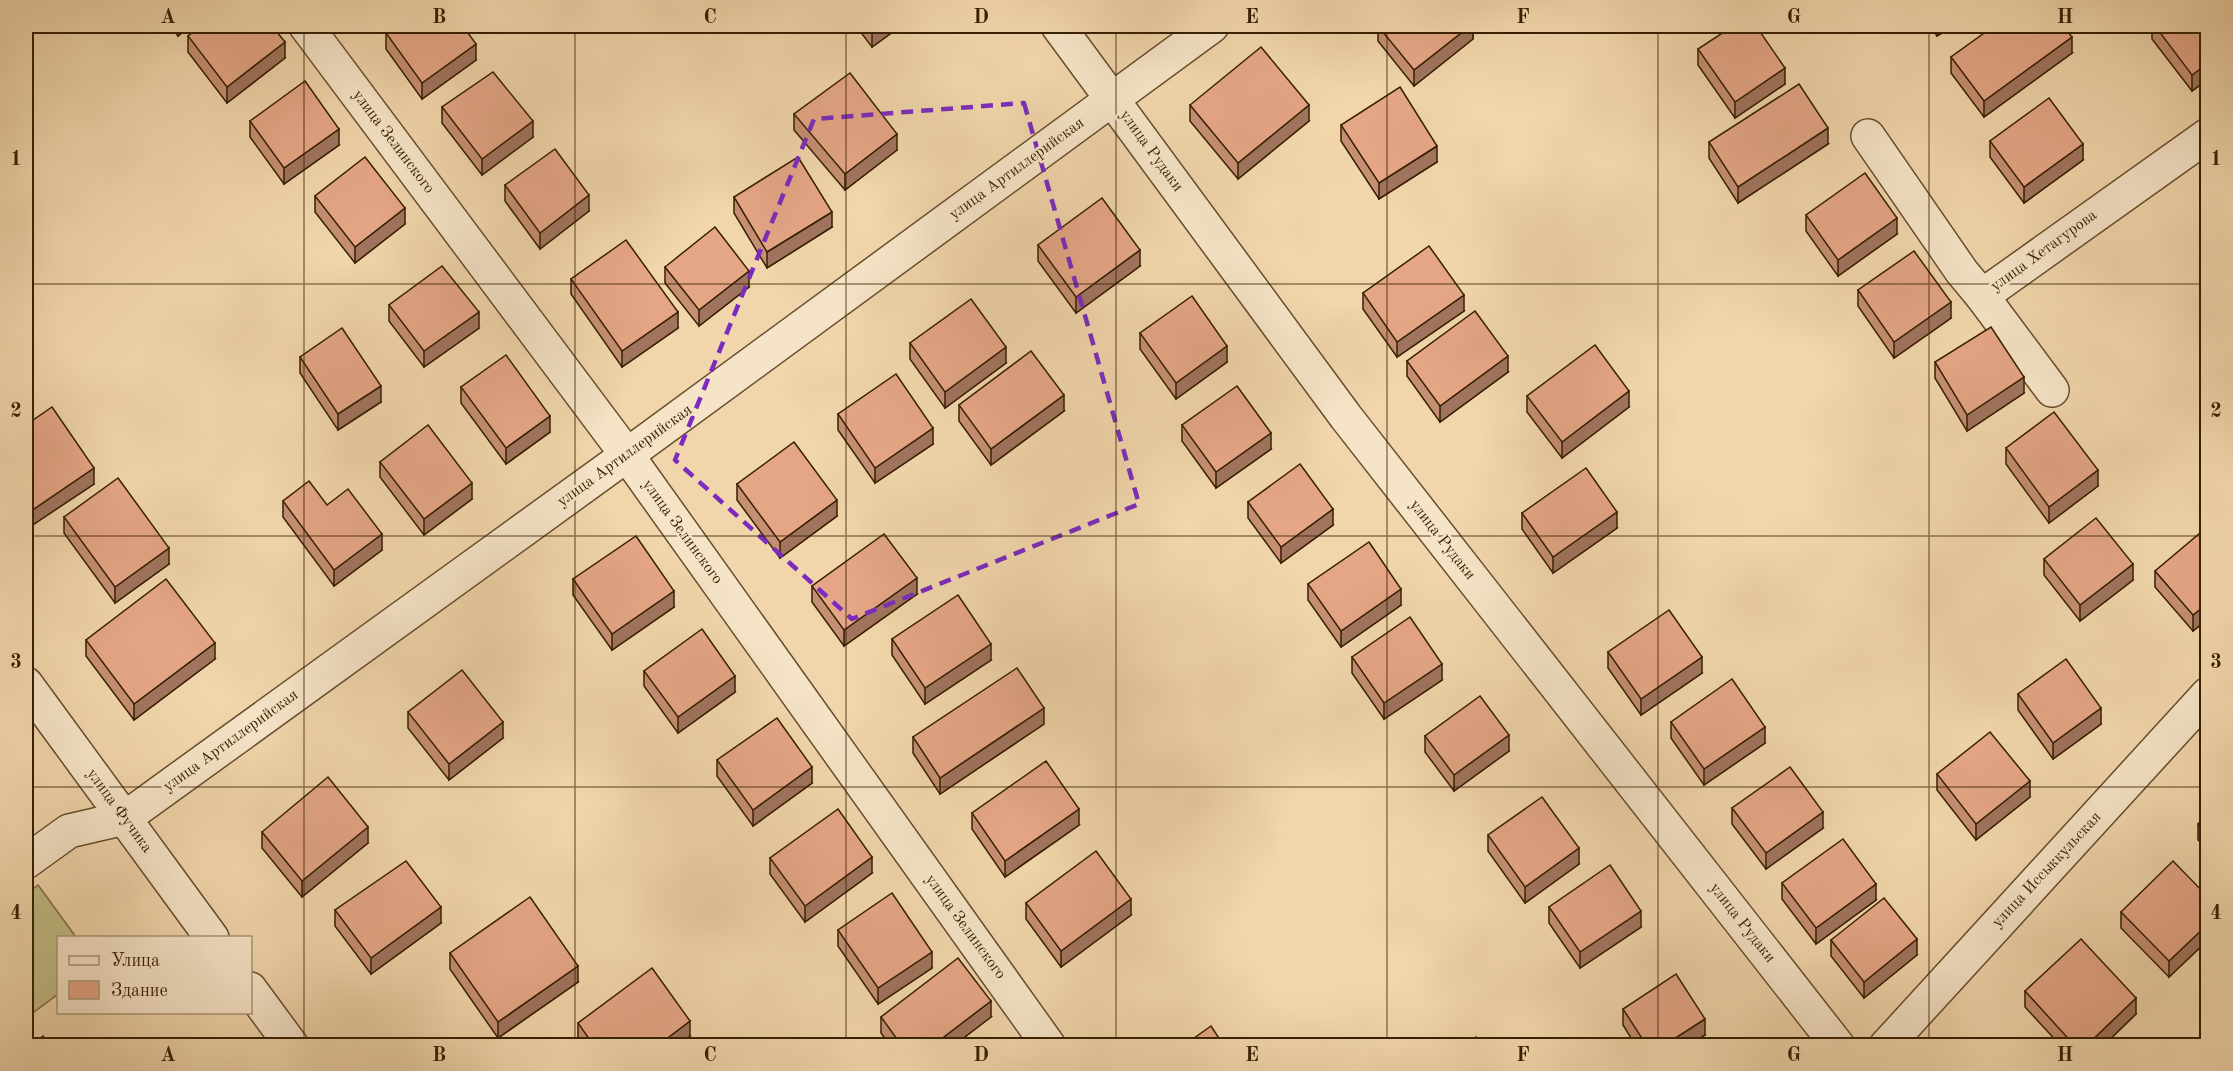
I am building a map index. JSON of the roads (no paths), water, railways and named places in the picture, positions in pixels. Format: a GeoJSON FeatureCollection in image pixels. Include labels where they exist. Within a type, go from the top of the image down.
{"type":"FeatureCollection","features":[{"type":"Feature","properties":{"kind":"street","name":"улица Зелинского"},"geometry":{"type":"LineString","coordinates":[[306,26],[627,455],[1050,1046]]}},
{"type":"Feature","properties":{"kind":"street","name":"улица Рудаки"},"geometry":{"type":"LineString","coordinates":[[1058,26],[1346,417],[1838,1046]]}},
{"type":"Feature","properties":{"kind":"street","name":"улица Артиллерийская"},"geometry":{"type":"LineString","coordinates":[[26,862],[69,831],[125,818],[627,455],[1212,26]]}},
{"type":"Feature","properties":{"kind":"street","name":"улица Хетагурова"},"geometry":{"type":"LineString","coordinates":[[1868,136],[1962,272],[1982,296],[2208,135]]}},
{"type":"Feature","properties":{"kind":"street"},"geometry":{"type":"LineString","coordinates":[[1982,296],[2052,390]]}},
{"type":"Feature","properties":{"kind":"street","name":"улица Фучика"},"geometry":{"type":"LineString","coordinates":[[26,684],[212,936]]}},
{"type":"Feature","properties":{"kind":"street","name":"улица Иссыккульская"},"geometry":{"type":"LineString","coordinates":[[1886,1046],[2208,694]]}},
{"type":"Feature","properties":{"kind":"street"},"geometry":{"type":"LineString","coordinates":[[252,992],[292,1046]]}}]}
